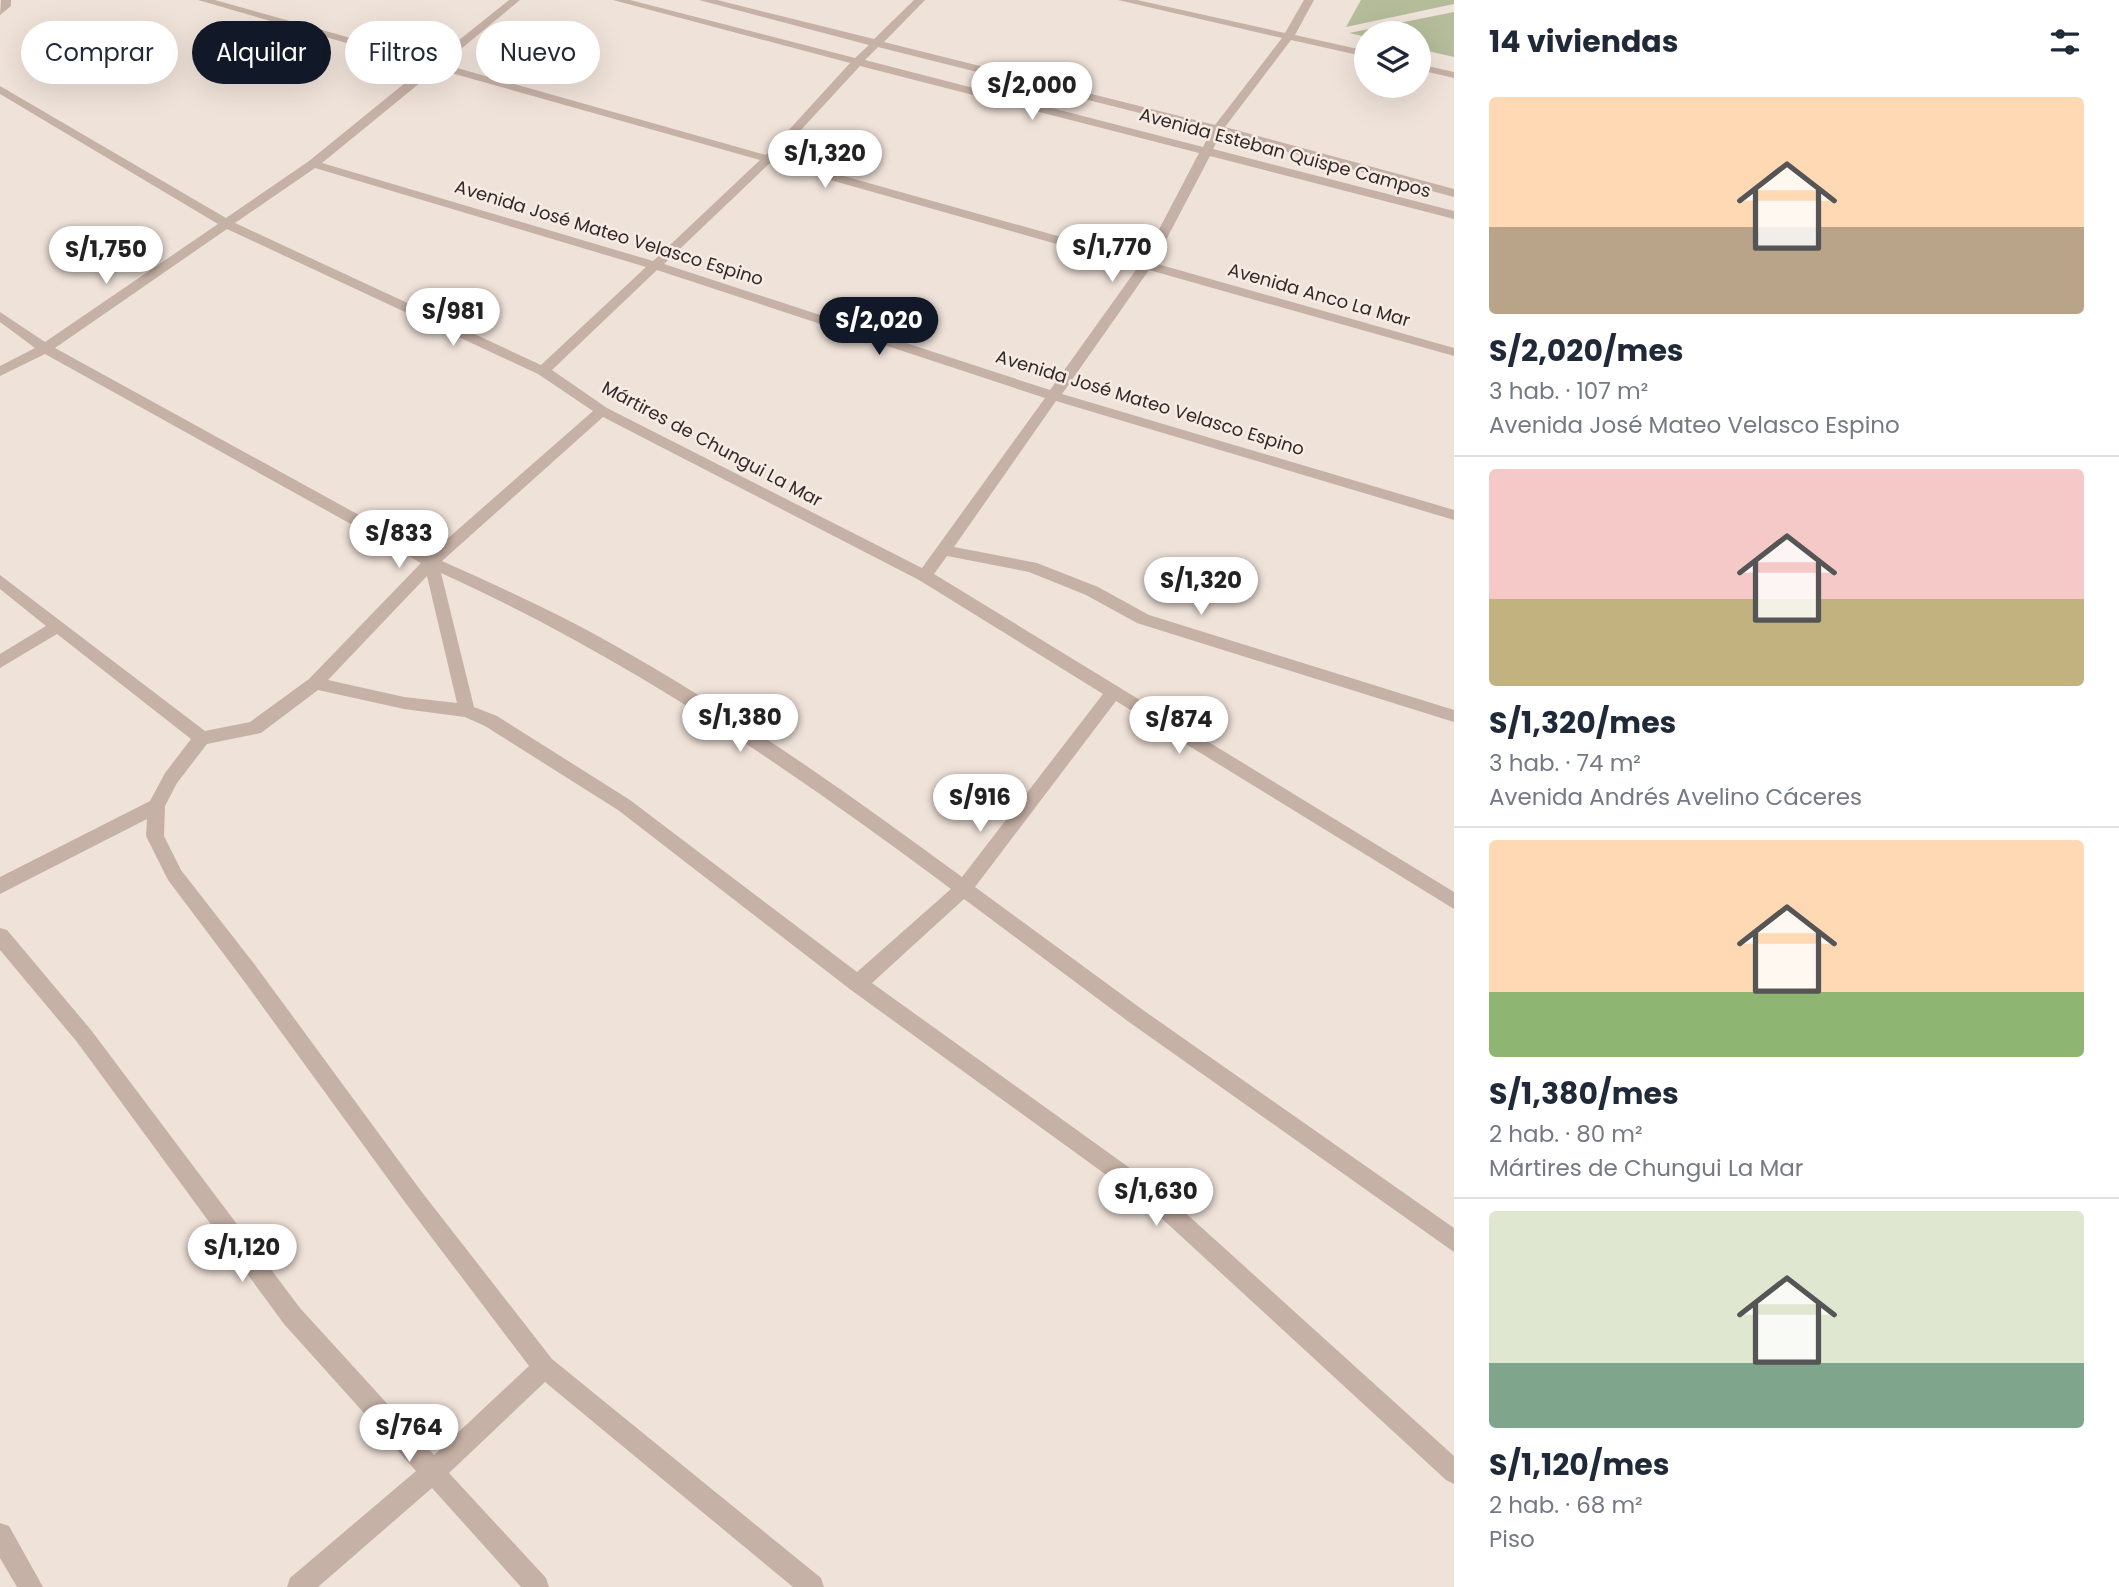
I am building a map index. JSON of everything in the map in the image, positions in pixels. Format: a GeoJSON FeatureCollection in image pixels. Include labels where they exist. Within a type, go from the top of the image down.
{"type":"FeatureCollection","features":[{"type":"Feature","properties":{"kind":"street"},"geometry":{"type":"LineString","coordinates":[[0,12],[6,6],[6,0]]}},
{"type":"Feature","properties":{"kind":"street","name":"Avenida Anco La Mar"},"geometry":{"type":"LineString","coordinates":[[203,0],[345,40]]}},
{"type":"Feature","properties":{"kind":"street"},"geometry":{"type":"LineString","coordinates":[[462,44],[515,0]]}},
{"type":"Feature","properties":{"kind":"street","name":"Avenida Esteban Quispe Campos"},"geometry":{"type":"LineString","coordinates":[[618,0],[1454,215]]}},
{"type":"Feature","properties":{"kind":"street"},"geometry":{"type":"LineString","coordinates":[[704,0],[1218,129],[1454,193]]}},
{"type":"Feature","properties":{"kind":"street"},"geometry":{"type":"LineString","coordinates":[[544,371],[770,157],[859,60],[920,0]]}},
{"type":"Feature","properties":{"kind":"street"},"geometry":{"type":"LineString","coordinates":[[1124,0],[1354,51]]}},
{"type":"Feature","properties":{"kind":"street"},"geometry":{"type":"LineString","coordinates":[[925,576],[1147,264],[1218,129],[1289,36],[1309,0]]}},
{"type":"Feature","properties":{"kind":"street"},"geometry":{"type":"LineString","coordinates":[[1431,70],[1454,75]]}},
{"type":"Feature","properties":{"kind":"street","name":"Avenida Anco La Mar"},"geometry":{"type":"LineString","coordinates":[[462,73],[770,157],[1454,352]]}},
{"type":"Feature","properties":{"kind":"street"},"geometry":{"type":"LineString","coordinates":[[0,372],[45,348],[313,164],[413,84]]}},
{"type":"Feature","properties":{"kind":"street","name":"Mártires de Chungui La Mar"},"geometry":{"type":"LineString","coordinates":[[0,89],[129,169],[227,224],[544,371],[602,411],[925,576],[1454,901]]}},
{"type":"Feature","properties":{"kind":"street","name":"Avenida José Mateo Velasco Espino"},"geometry":{"type":"LineString","coordinates":[[313,164],[654,265],[1054,396],[1454,514]]}},
{"type":"Feature","properties":{"kind":"street"},"geometry":{"type":"LineString","coordinates":[[0,316],[45,348],[431,562],[491,587],[613,652],[711,711],[1454,1241]]}},
{"type":"Feature","properties":{"kind":"street"},"geometry":{"type":"LineString","coordinates":[[602,411],[431,562],[316,683],[255,728],[202,738],[171,778],[156,806],[155,836],[174,875],[248,971],[414,1198],[544,1367],[812,1587]]}},
{"type":"Feature","properties":{"kind":"street"},"geometry":{"type":"LineString","coordinates":[[943,550],[1032,567],[1092,591],[1143,619],[1454,716]]}},
{"type":"Feature","properties":{"kind":"street"},"geometry":{"type":"LineString","coordinates":[[431,562],[467,711]]}},
{"type":"Feature","properties":{"kind":"street"},"geometry":{"type":"LineString","coordinates":[[0,581],[202,738]]}},
{"type":"Feature","properties":{"kind":"street"},"geometry":{"type":"LineString","coordinates":[[0,662],[58,626]]}},
{"type":"Feature","properties":{"kind":"street"},"geometry":{"type":"LineString","coordinates":[[316,683],[404,703],[467,711],[491,722],[624,805],[858,984],[1152,1196],[1454,1472]]}},
{"type":"Feature","properties":{"kind":"street"},"geometry":{"type":"LineString","coordinates":[[858,984],[963,889],[1112,693]]}},
{"type":"Feature","properties":{"kind":"street"},"geometry":{"type":"LineString","coordinates":[[0,886],[156,806]]}},
{"type":"Feature","properties":{"kind":"street"},"geometry":{"type":"LineString","coordinates":[[0,936],[84,1036],[292,1316],[537,1587]]}},
{"type":"Feature","properties":{"kind":"street"},"geometry":{"type":"LineString","coordinates":[[299,1587],[433,1472],[544,1367]]}},
{"type":"Feature","properties":{"kind":"street"},"geometry":{"type":"LineString","coordinates":[[0,1535],[31,1587]]}},
{"type":"Feature","properties":{"kind":"green space"},"geometry":{"type":"Polygon","coordinates":[[[1361,0],[1454,0],[1454,4],[1374,21],[1354,21],[1354,25],[1346,27],[1361,0]]]}},
{"type":"Feature","properties":{"kind":"green space"},"geometry":{"type":"Polygon","coordinates":[[[1454,12],[1454,57],[1431,52],[1431,21],[1409,21],[1454,12]]]}}]}
